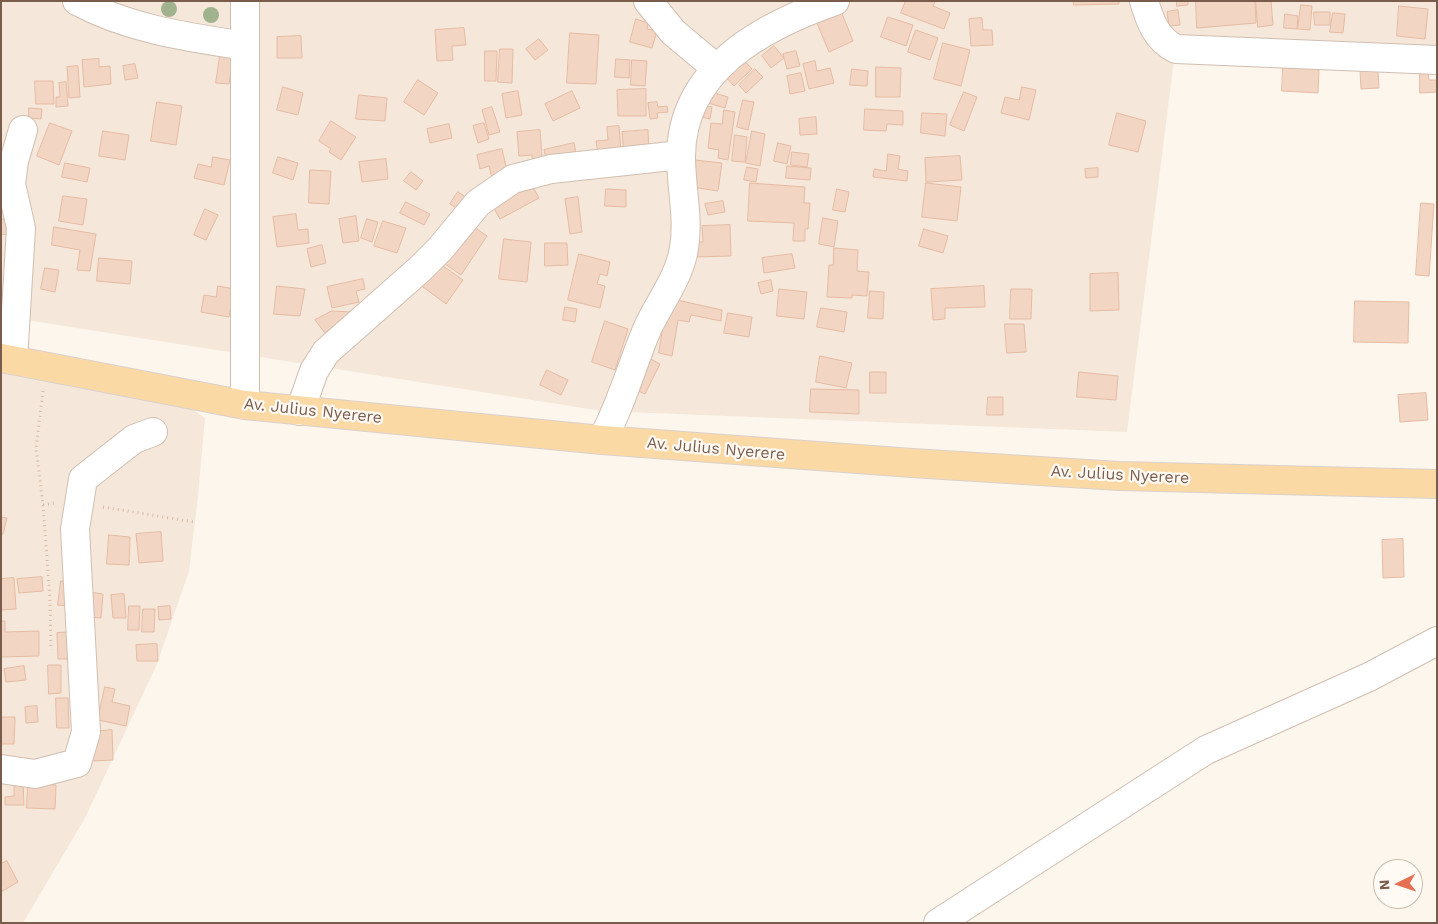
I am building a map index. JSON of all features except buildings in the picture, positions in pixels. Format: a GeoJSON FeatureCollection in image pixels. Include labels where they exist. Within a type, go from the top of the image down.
{"type":"FeatureCollection","features":[{"type":"Feature","properties":{"kind":"main road","name":"Av. Julius Nyerere"},"geometry":{"type":"LineString","coordinates":[[7,359],[245,405],[602,440],[912,464],[1119,476],[1437,484]]}},
{"type":"Feature","properties":{"kind":"street"},"geometry":{"type":"LineString","coordinates":[[77,1],[121,21],[177,36],[245,46]]}},
{"type":"Feature","properties":{"kind":"street"},"geometry":{"type":"LineString","coordinates":[[245,1],[245,405]]}},
{"type":"Feature","properties":{"kind":"street"},"geometry":{"type":"LineString","coordinates":[[648,1],[673,32],[716,68]]}},
{"type":"Feature","properties":{"kind":"street"},"geometry":{"type":"LineString","coordinates":[[602,440],[615,417],[648,327],[681,261],[685,229],[681,155],[690,114],[704,85],[716,68],[745,43],[777,24],[835,1]]}},
{"type":"Feature","properties":{"kind":"street"},"geometry":{"type":"LineString","coordinates":[[1144,1],[1151,25],[1167,44],[1176,49],[1437,60]]}},
{"type":"Feature","properties":{"kind":"street"},"geometry":{"type":"LineString","coordinates":[[7,359],[21,228],[11,184],[14,161],[22,130]]}},
{"type":"Feature","properties":{"kind":"street"},"geometry":{"type":"LineString","coordinates":[[300,411],[314,371],[326,352],[420,269],[478,203],[512,179],[551,169],[681,155]]}},
{"type":"Feature","properties":{"kind":"street"},"geometry":{"type":"LineString","coordinates":[[1,769],[35,774],[77,763],[86,732],[75,529],[83,479],[134,439],[153,432]]}},
{"type":"Feature","properties":{"kind":"street"},"geometry":{"type":"LineString","coordinates":[[938,923],[1206,750],[1369,677],[1437,641]]}},
{"type":"Feature","properties":{"kind":"path"},"geometry":{"type":"LineString","coordinates":[[46,366],[36,448],[43,505],[50,599],[51,650]]}},
{"type":"Feature","properties":{"kind":"path"},"geometry":{"type":"LineString","coordinates":[[43,505],[79,501],[121,511],[194,522]]}},
{"type":"Feature","properties":{"kind":"shaded area"},"geometry":{"type":"Polygon","coordinates":[[[1,1],[1437,1],[1437,63],[1174,60],[1127,432],[602,411],[1,316],[1,1]]]}},
{"type":"Feature","properties":{"kind":"shaded area"},"geometry":{"type":"Polygon","coordinates":[[[1,365],[169,392],[205,418],[189,571],[157,664],[85,818],[23,923],[1,923],[1,365]]]}}]}
